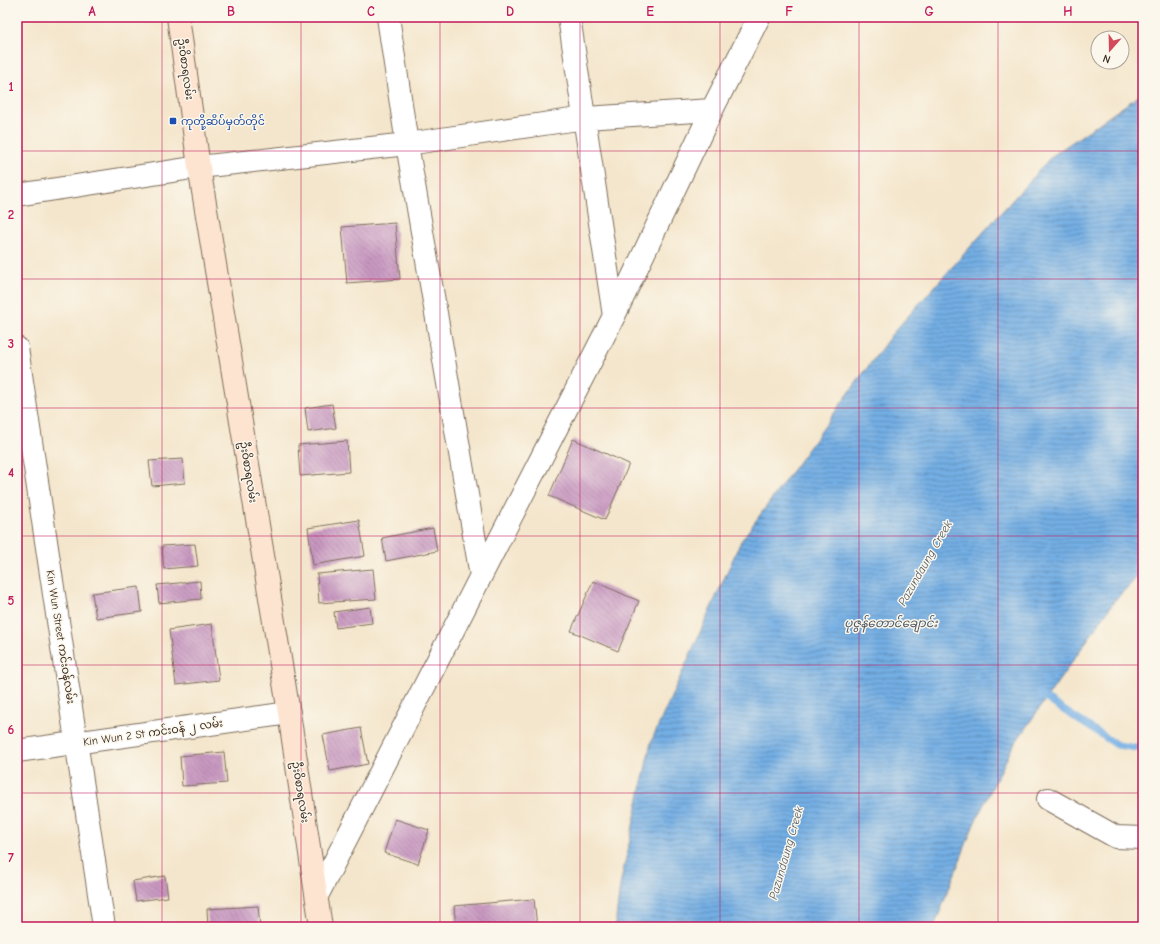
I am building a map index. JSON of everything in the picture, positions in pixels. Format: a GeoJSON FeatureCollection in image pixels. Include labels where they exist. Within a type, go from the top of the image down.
{"type":"FeatureCollection","features":[{"type":"Feature","properties":{"kind":"main road","name":"ဦးဝိစာရလမ်း"},"geometry":{"type":"LineString","coordinates":[[178,17],[199,167],[289,713],[321,927]]}},
{"type":"Feature","properties":{"kind":"street"},"geometry":{"type":"LineString","coordinates":[[388,17],[407,144],[481,576]]}},
{"type":"Feature","properties":{"kind":"street"},"geometry":{"type":"LineString","coordinates":[[570,17],[614,316]]}},
{"type":"Feature","properties":{"kind":"street"},"geometry":{"type":"LineString","coordinates":[[317,896],[614,316],[755,20]]}},
{"type":"Feature","properties":{"kind":"street"},"geometry":{"type":"LineString","coordinates":[[17,195],[199,167],[407,144],[585,118],[712,110]]}},
{"type":"Feature","properties":{"kind":"street","name":"Kin Wun Street ကင်းဝန်လမ်း"},"geometry":{"type":"LineString","coordinates":[[17,348],[20,383],[104,927]]}},
{"type":"Feature","properties":{"kind":"street","name":"Kin Wun 2 St ကင်းဝန် ၂ လမ်း"},"geometry":{"type":"LineString","coordinates":[[17,751],[289,713]]}},
{"type":"Feature","properties":{"kind":"street"},"geometry":{"type":"LineString","coordinates":[[1048,799],[1116,837],[1143,838]]}},
{"type":"Feature","properties":{"kind":"water","name":"ပုဇွန်တောင်ချောင်း"},"geometry":{"type":"Polygon","coordinates":[[[1143,93],[1143,571],[1116,599],[1013,746],[974,824],[934,927],[615,927],[620,886],[651,742],[741,541],[892,334],[1052,156],[1143,93]]]}},
{"type":"Feature","properties":{"kind":"building"},"geometry":{"type":"Polygon","coordinates":[[[395,223],[400,279],[347,283],[342,227],[395,223]]]}},
{"type":"Feature","properties":{"kind":"building"},"geometry":{"type":"Polygon","coordinates":[[[332,404],[336,428],[308,432],[305,408],[332,404]]]}},
{"type":"Feature","properties":{"kind":"building"},"geometry":{"type":"Polygon","coordinates":[[[573,439],[629,464],[605,520],[549,496],[573,439]]]}},
{"type":"Feature","properties":{"kind":"building"},"geometry":{"type":"Polygon","coordinates":[[[347,441],[349,472],[300,476],[298,445],[347,441]]]}},
{"type":"Feature","properties":{"kind":"building"},"geometry":{"type":"Polygon","coordinates":[[[183,459],[185,483],[152,486],[149,461],[183,459]]]}},
{"type":"Feature","properties":{"kind":"building"},"geometry":{"type":"Polygon","coordinates":[[[359,520],[365,556],[313,565],[308,528],[359,520]]]}},
{"type":"Feature","properties":{"kind":"building"},"geometry":{"type":"Polygon","coordinates":[[[433,528],[437,551],[386,561],[382,538],[433,528]]]}},
{"type":"Feature","properties":{"kind":"building"},"geometry":{"type":"Polygon","coordinates":[[[195,544],[198,566],[164,569],[162,546],[195,544]]]}},
{"type":"Feature","properties":{"kind":"building"},"geometry":{"type":"Polygon","coordinates":[[[373,569],[376,599],[319,603],[317,574],[373,569]]]}},
{"type":"Feature","properties":{"kind":"building"},"geometry":{"type":"Polygon","coordinates":[[[200,581],[201,599],[159,603],[157,585],[200,581]]]}},
{"type":"Feature","properties":{"kind":"building"},"geometry":{"type":"Polygon","coordinates":[[[593,581],[639,601],[618,651],[571,631],[593,581]]]}},
{"type":"Feature","properties":{"kind":"building"},"geometry":{"type":"Polygon","coordinates":[[[139,587],[142,612],[96,618],[92,593],[139,587]]]}},
{"type":"Feature","properties":{"kind":"building"},"geometry":{"type":"Polygon","coordinates":[[[370,607],[372,623],[336,628],[334,612],[370,607]]]}},
{"type":"Feature","properties":{"kind":"building"},"geometry":{"type":"Polygon","coordinates":[[[212,624],[219,680],[176,685],[169,630],[212,624]]]}},
{"type":"Feature","properties":{"kind":"building"},"geometry":{"type":"Polygon","coordinates":[[[361,728],[368,764],[330,771],[323,735],[361,728]]]}},
{"type":"Feature","properties":{"kind":"building"},"geometry":{"type":"Polygon","coordinates":[[[224,752],[227,783],[182,786],[180,756],[224,752]]]}},
{"type":"Feature","properties":{"kind":"building"},"geometry":{"type":"Polygon","coordinates":[[[395,819],[429,830],[418,864],[384,853],[395,819]]]}},
{"type":"Feature","properties":{"kind":"building"},"geometry":{"type":"Polygon","coordinates":[[[165,876],[168,897],[136,901],[133,881],[165,876]]]}},
{"type":"Feature","properties":{"kind":"building"},"geometry":{"type":"Polygon","coordinates":[[[534,899],[537,927],[456,927],[454,906],[534,899]]]}},
{"type":"Feature","properties":{"kind":"building"},"geometry":{"type":"Polygon","coordinates":[[[258,906],[260,927],[208,927],[207,909],[258,906]]]}},
{"type":"Feature","properties":{"kind":"waterway"},"geometry":{"type":"LineString","coordinates":[[1039,694],[1117,745],[1143,749]]}},
{"type":"Feature","properties":{"kind":"place","name":"ကုတို့ဆိပ်မှတ်တိုင်"},"geometry":{"type":"Point","coordinates":[173,121]}},
{"type":"Feature","properties":{"kind":"water label","name":"Pazundaung Creek"},"geometry":{"type":"Point","coordinates":[925,563]}},
{"type":"Feature","properties":{"kind":"water label","name":"Pazundaung Creek"},"geometry":{"type":"Point","coordinates":[786,853]}}]}
